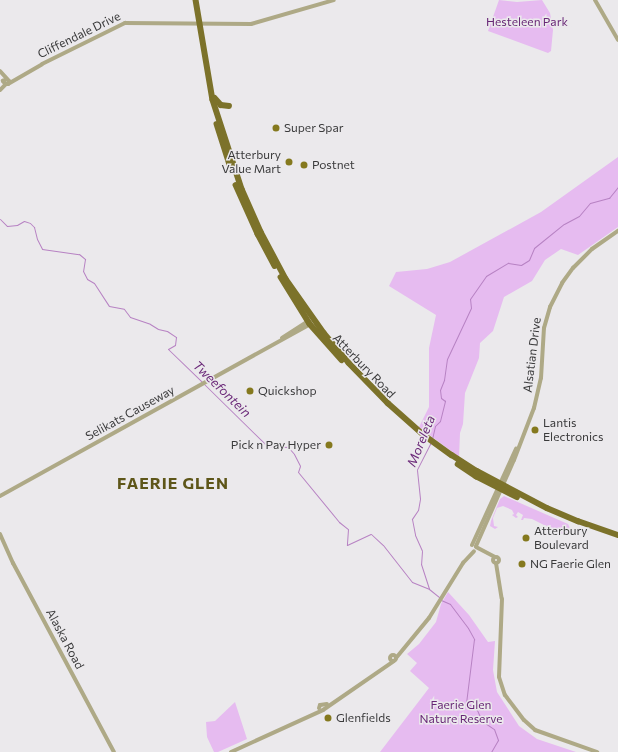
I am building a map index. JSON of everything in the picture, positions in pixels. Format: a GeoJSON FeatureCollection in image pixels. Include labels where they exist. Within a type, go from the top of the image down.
{"type":"FeatureCollection","features":[{"type":"Feature","properties":{"kind":"main road","name":"Atterbury Road"},"geometry":{"type":"LineString","coordinates":[[196,0],[220,133],[242,201],[283,282],[309,323],[369,389],[394,413],[438,447],[501,487],[566,517],[618,536]]}},
{"type":"Feature","properties":{"kind":"main road"},"geometry":{"type":"LineString","coordinates":[[212,92],[220,105],[229,106]]}},
{"type":"Feature","properties":{"kind":"main road","name":"Atterbury Road"},"geometry":{"type":"LineString","coordinates":[[213,100],[242,189],[261,232],[286,279],[313,319],[349,363],[423,436]]}},
{"type":"Feature","properties":{"kind":"street","name":"Cliffendale Drive"},"geometry":{"type":"LineString","coordinates":[[0,89],[6,82],[17,78],[125,23],[251,24],[334,0]]}},
{"type":"Feature","properties":{"kind":"street"},"geometry":{"type":"LineString","coordinates":[[595,0],[618,40]]}},
{"type":"Feature","properties":{"kind":"street"},"geometry":{"type":"LineString","coordinates":[[0,70],[6,82]]}},
{"type":"Feature","properties":{"kind":"street","name":"Alsatian Drive"},"geometry":{"type":"LineString","coordinates":[[231,752],[314,713],[386,666],[401,652],[426,623],[474,548],[534,408],[542,378],[544,328],[550,307],[562,283],[574,268],[592,249],[618,231]]}},
{"type":"Feature","properties":{"kind":"street","name":"Selikats Causeway"},"geometry":{"type":"LineString","coordinates":[[0,496],[269,347],[309,323]]}},
{"type":"Feature","properties":{"kind":"street","name":"Alaska Road"},"geometry":{"type":"LineString","coordinates":[[0,534],[13,563],[114,752]]}},
{"type":"Feature","properties":{"kind":"street"},"geometry":{"type":"LineString","coordinates":[[474,548],[495,561],[498,570],[502,606],[499,677],[504,695],[524,720],[535,730],[597,752]]}},
{"type":"Feature","properties":{"kind":"green space","name":"Hesteleen Park"},"geometry":{"type":"Polygon","coordinates":[[[499,0],[517,2],[542,0],[550,13],[553,30],[551,51],[548,53],[488,31],[499,0]]]}},
{"type":"Feature","properties":{"kind":"green space"},"geometry":{"type":"Polygon","coordinates":[[[618,157],[618,227],[578,255],[561,249],[545,260],[532,281],[504,297],[493,331],[480,343],[479,358],[465,393],[463,424],[460,433],[459,457],[419,427],[429,407],[429,348],[436,315],[389,286],[396,272],[427,269],[450,262],[541,212],[618,157]]]}},
{"type":"Feature","properties":{"kind":"green space"},"geometry":{"type":"Polygon","coordinates":[[[504,496],[568,524],[570,528],[569,533],[562,534],[532,519],[524,518],[521,520],[523,515],[518,512],[516,515],[518,517],[516,518],[512,515],[514,514],[512,510],[503,506],[497,508],[493,518],[494,526],[498,527],[495,529],[490,526],[491,521],[500,499],[504,496]]]}},
{"type":"Feature","properties":{"kind":"green space","name":"Faerie Glen Nature Reserve"},"geometry":{"type":"Polygon","coordinates":[[[448,592],[469,615],[488,642],[495,641],[493,670],[497,692],[519,726],[537,739],[576,752],[380,752],[429,688],[410,671],[417,663],[407,654],[419,644],[436,622],[441,604],[448,592]]]}},
{"type":"Feature","properties":{"kind":"green space"},"geometry":{"type":"Polygon","coordinates":[[[235,702],[247,739],[218,752],[214,752],[207,737],[206,722],[215,721],[235,702]]]}},
{"type":"Feature","properties":{"kind":"waterway","name":"Moreleta"},"geometry":{"type":"LineString","coordinates":[[432,439],[435,426],[440,421],[445,401],[441,398],[440,390],[444,380],[447,359],[471,308],[470,299],[486,276],[508,263],[521,265],[529,260],[534,248],[564,224],[579,216],[590,203],[609,198],[618,187]]}},
{"type":"Feature","properties":{"kind":"waterway","name":"Tweefontein"},"geometry":{"type":"LineString","coordinates":[[0,219],[7,226],[17,225],[24,221],[30,223],[34,227],[37,239],[42,249],[79,254],[85,259],[83,271],[87,279],[94,283],[109,306],[124,309],[130,317],[150,324],[158,329],[167,331],[176,337],[175,345],[168,349],[202,382]]}},
{"type":"Feature","properties":{"kind":"waterway","name":"Tweefontein"},"geometry":{"type":"LineString","coordinates":[[204,384],[267,446],[288,447],[294,454],[300,466],[298,472],[339,522],[348,529],[347,545],[371,534],[383,545],[412,582],[429,589]]}},
{"type":"Feature","properties":{"kind":"waterway","name":"Moreleta"},"geometry":{"type":"LineString","coordinates":[[431,442],[417,470],[420,499],[418,510],[412,519],[415,535],[422,551],[421,564],[429,589],[439,597]]}},
{"type":"Feature","properties":{"kind":"waterway","name":"Moreleta"},"geometry":{"type":"LineString","coordinates":[[441,600],[450,604],[468,628],[474,639],[466,703],[477,710],[482,721],[494,729],[498,740],[491,752]]}},
{"type":"Feature","properties":{"kind":"place","name":"Super Spar"},"geometry":{"type":"Point","coordinates":[276,128]}},
{"type":"Feature","properties":{"kind":"place","name":"Atterbury Value Mart"},"geometry":{"type":"Point","coordinates":[289,162]}},
{"type":"Feature","properties":{"kind":"place","name":"Postnet"},"geometry":{"type":"Point","coordinates":[304,165]}},
{"type":"Feature","properties":{"kind":"place","name":"Quickshop"},"geometry":{"type":"Point","coordinates":[250,391]}},
{"type":"Feature","properties":{"kind":"place","name":"Lantis Electronics"},"geometry":{"type":"Point","coordinates":[535,430]}},
{"type":"Feature","properties":{"kind":"place","name":"Pick n Pay Hyper"},"geometry":{"type":"Point","coordinates":[329,445]}},
{"type":"Feature","properties":{"kind":"place","name":"Atterbury Boulevard"},"geometry":{"type":"Point","coordinates":[526,538]}},
{"type":"Feature","properties":{"kind":"place","name":"NG Faerie Glen"},"geometry":{"type":"Point","coordinates":[522,564]}},
{"type":"Feature","properties":{"kind":"place","name":"Glenfields"},"geometry":{"type":"Point","coordinates":[328,718]}},
{"type":"Feature","properties":{"kind":"district","name":"FAERIE GLEN"},"geometry":{"type":"Point","coordinates":[173,483]}}]}
